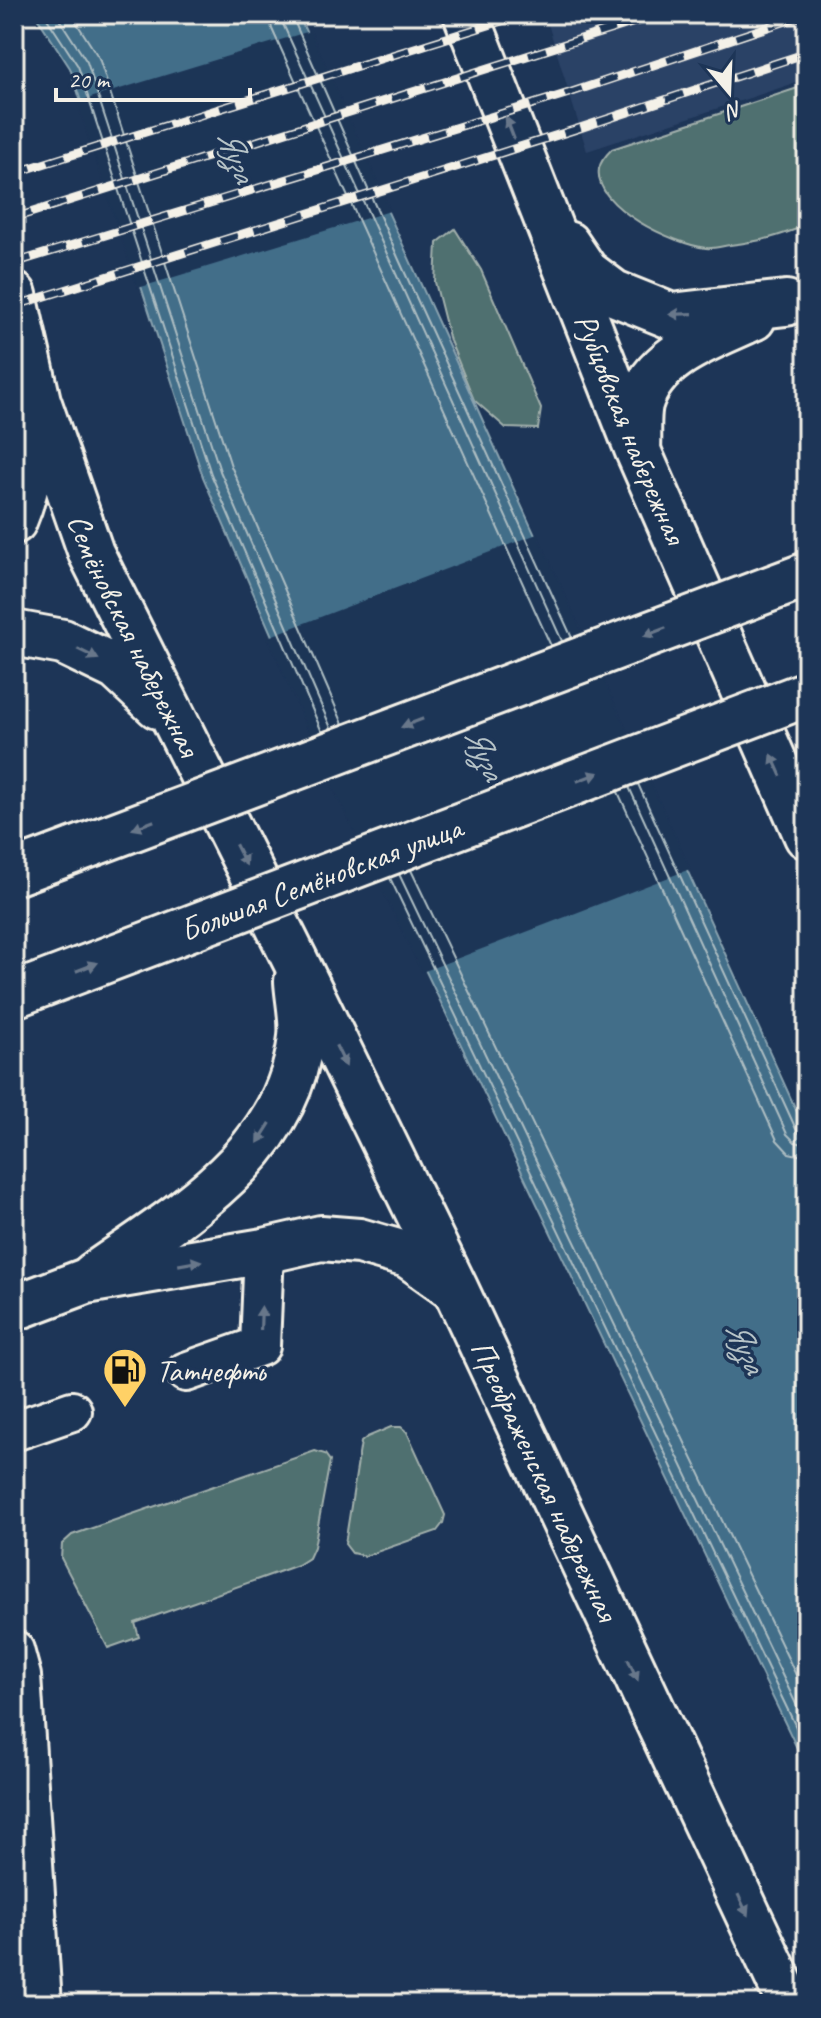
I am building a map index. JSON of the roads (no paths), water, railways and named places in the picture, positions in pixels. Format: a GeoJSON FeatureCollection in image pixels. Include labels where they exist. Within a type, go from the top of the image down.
{"type":"FeatureCollection","features":[{"type":"Feature","properties":{"kind":"main road","name":"Рубцовская набережная"},"geometry":{"type":"LineString","coordinates":[[466,14],[638,451],[807,836]]}},
{"type":"Feature","properties":{"kind":"main road"},"geometry":{"type":"LineString","coordinates":[[538,200],[586,272],[614,293],[671,316],[796,299]]}},
{"type":"Feature","properties":{"kind":"main road","name":"Семёновская набережная"},"geometry":{"type":"LineString","coordinates":[[14,295],[38,401],[91,553],[295,960]]}},
{"type":"Feature","properties":{"kind":"main road"},"geometry":{"type":"LineString","coordinates":[[638,451],[640,405],[653,378],[683,351],[796,299]]}},
{"type":"Feature","properties":{"kind":"main road"},"geometry":{"type":"LineString","coordinates":[[14,521],[24,498],[38,401]]}},
{"type":"Feature","properties":{"kind":"main road"},"geometry":{"type":"LineString","coordinates":[[14,873],[807,575]]}},
{"type":"Feature","properties":{"kind":"main road"},"geometry":{"type":"LineString","coordinates":[[14,633],[63,642],[117,668],[173,720]]}},
{"type":"Feature","properties":{"kind":"main road","name":"Большая Семёновская улица"},"geometry":{"type":"LineString","coordinates":[[14,995],[807,694]]}},
{"type":"Feature","properties":{"kind":"main road"},"geometry":{"type":"LineString","coordinates":[[86,1281],[204,1197],[259,1143],[286,1099],[302,1035],[295,960]]}},
{"type":"Feature","properties":{"kind":"main road","name":"Преображенская набережная"},"geometry":{"type":"LineString","coordinates":[[295,960],[455,1288],[790,2004]]}},
{"type":"Feature","properties":{"kind":"main road"},"geometry":{"type":"LineString","coordinates":[[14,1308],[86,1281],[264,1251],[321,1238],[359,1241],[408,1255],[455,1288]]}},
{"type":"Feature","properties":{"kind":"lane"},"geometry":{"type":"LineString","coordinates":[[186,1372],[260,1346],[264,1251]]}},
{"type":"Feature","properties":{"kind":"lane"},"geometry":{"type":"LineString","coordinates":[[14,1428],[17,1430],[72,1411]]}},
{"type":"Feature","properties":{"kind":"lane"},"geometry":{"type":"LineString","coordinates":[[14,1650],[21,1676],[42,2004]]}},
{"type":"Feature","properties":{"kind":"water","name":"Яуза"},"geometry":{"type":"Polygon","coordinates":[[[35,14],[298,14],[807,1134],[807,1769],[334,779],[203,477],[70,68],[35,14]]]}},
{"type":"Feature","properties":{"kind":"railway"},"geometry":{"type":"LineString","coordinates":[[14,173],[524,14]]}},
{"type":"Feature","properties":{"kind":"railway"},"geometry":{"type":"LineString","coordinates":[[14,218],[660,14]]}},
{"type":"Feature","properties":{"kind":"railway"},"geometry":{"type":"LineString","coordinates":[[14,263],[569,93],[807,14]]}},
{"type":"Feature","properties":{"kind":"railway"},"geometry":{"type":"LineString","coordinates":[[14,306],[580,128],[807,53]]}},
{"type":"Feature","properties":{"kind":"place","name":"Татнефть"},"geometry":{"type":"Point","coordinates":[125,1409]}}]}
